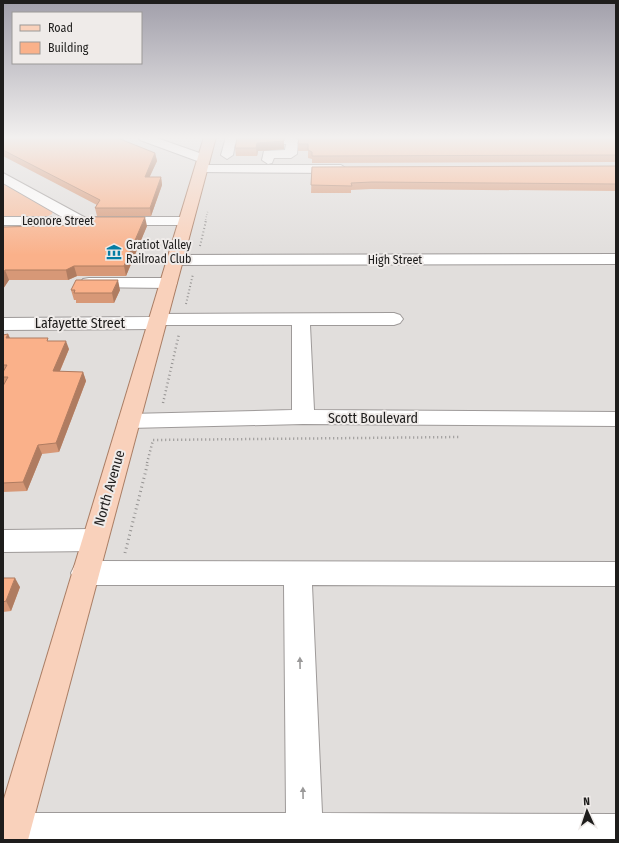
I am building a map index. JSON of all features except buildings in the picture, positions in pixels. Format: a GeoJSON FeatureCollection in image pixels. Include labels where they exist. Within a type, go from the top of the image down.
{"type":"FeatureCollection","features":[{"type":"Feature","properties":{"kind":"main road","name":"North Avenue"},"geometry":{"type":"LineString","coordinates":[[12,836],[94,540],[199,176]]}},
{"type":"Feature","properties":{"kind":"street"},"geometry":{"type":"LineString","coordinates":[[3,178],[80,221]]}},
{"type":"Feature","properties":{"kind":"street","name":"Leonore Street"},"geometry":{"type":"LineString","coordinates":[[3,221],[186,221]]}},
{"type":"Feature","properties":{"kind":"street","name":"High Street"},"geometry":{"type":"LineString","coordinates":[[175,260],[616,259]]}},
{"type":"Feature","properties":{"kind":"street"},"geometry":{"type":"LineString","coordinates":[[77,283],[168,283]]}},
{"type":"Feature","properties":{"kind":"street","name":"Lafayette Street"},"geometry":{"type":"LineString","coordinates":[[3,324],[394,319]]}},
{"type":"Feature","properties":{"kind":"street"},"geometry":{"type":"LineString","coordinates":[[300,320],[303,417]]}},
{"type":"Feature","properties":{"kind":"street","name":"Scott Boulevard"},"geometry":{"type":"LineString","coordinates":[[129,421],[303,417],[616,418]]}},
{"type":"Feature","properties":{"kind":"street"},"geometry":{"type":"LineString","coordinates":[[3,542],[94,540]]}},
{"type":"Feature","properties":{"kind":"street"},"geometry":{"type":"LineString","coordinates":[[85,573],[616,574]]}},
{"type":"Feature","properties":{"kind":"street"},"geometry":{"type":"LineString","coordinates":[[298,573],[304,832]]}},
{"type":"Feature","properties":{"kind":"street"},"geometry":{"type":"LineString","coordinates":[[12,836],[304,832],[616,832]]}},
{"type":"Feature","properties":{"kind":"path"},"geometry":{"type":"LineString","coordinates":[[120,573],[153,440],[467,437]]}},
{"type":"Feature","properties":{"kind":"shaded area"},"geometry":{"type":"Polygon","coordinates":[[[3,183],[53,211],[52,214],[46,217],[3,217],[3,183]]]}},
{"type":"Feature","properties":{"kind":"place","name":"Gratiot Valley Railroad Club"},"geometry":{"type":"Point","coordinates":[114,252]}}]}
